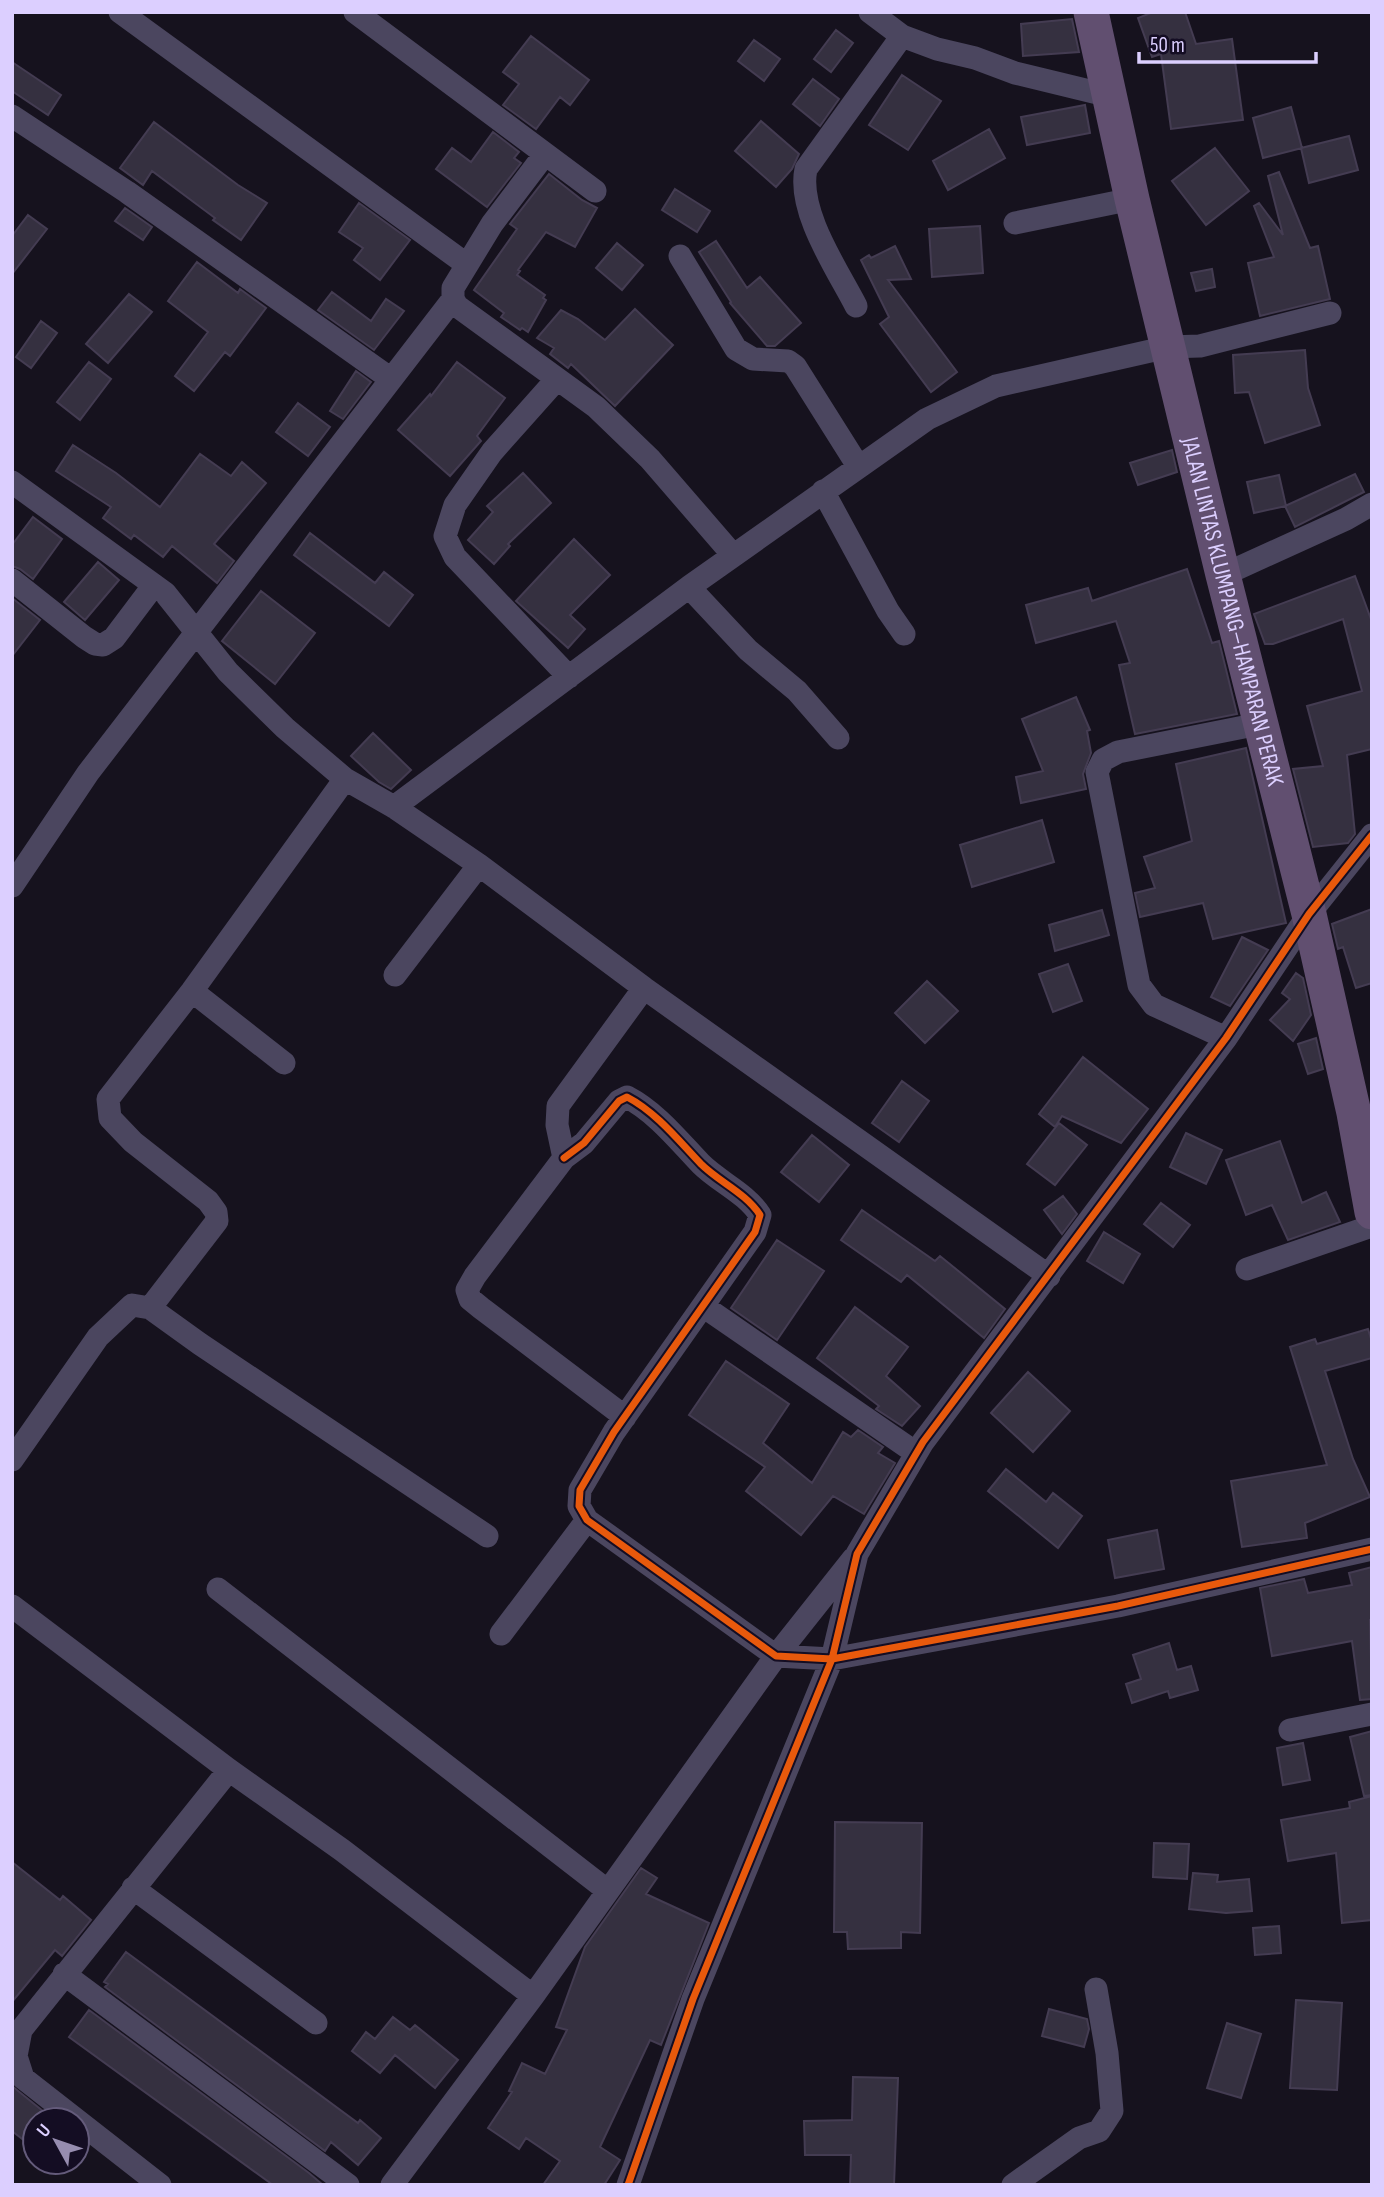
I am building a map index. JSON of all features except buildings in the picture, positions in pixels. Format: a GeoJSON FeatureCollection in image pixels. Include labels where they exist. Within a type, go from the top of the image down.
{"type":"FeatureCollection","features":[{"type":"Feature","properties":{"kind":"main road","name":"JALAN LINTAS KLUMPANG–HAMPARAN PERAK"},"geometry":{"type":"LineString","coordinates":[[1091,12],[1132,199],[1259,724],[1363,1109],[1372,1212]]}},
{"type":"Feature","properties":{"kind":"street"},"geometry":{"type":"LineString","coordinates":[[120,12],[466,264]]}},
{"type":"Feature","properties":{"kind":"street"},"geometry":{"type":"LineString","coordinates":[[355,12],[595,191]]}},
{"type":"Feature","properties":{"kind":"street"},"geometry":{"type":"LineString","coordinates":[[870,12],[902,36],[1015,74],[1110,96]]}},
{"type":"Feature","properties":{"kind":"street"},"geometry":{"type":"LineString","coordinates":[[856,306],[811,218],[803,183],[806,169],[902,36]]}},
{"type":"Feature","properties":{"kind":"street"},"geometry":{"type":"LineString","coordinates":[[12,116],[127,192],[391,379]]}},
{"type":"Feature","properties":{"kind":"street"},"geometry":{"type":"LineString","coordinates":[[545,154],[492,224],[466,264],[453,288],[453,299],[457,306],[596,407],[650,459],[733,555]]}},
{"type":"Feature","properties":{"kind":"street"},"geometry":{"type":"LineString","coordinates":[[1015,223],[1132,199]]}},
{"type":"Feature","properties":{"kind":"street"},"geometry":{"type":"LineString","coordinates":[[680,256],[736,349],[753,359],[788,361],[795,366],[858,466]]}},
{"type":"Feature","properties":{"kind":"street"},"geometry":{"type":"LineString","coordinates":[[12,886],[88,773],[453,299]]}},
{"type":"Feature","properties":{"kind":"street"},"geometry":{"type":"LineString","coordinates":[[394,807],[689,587],[927,419],[996,386],[1168,347],[1200,346],[1330,313]]}},
{"type":"Feature","properties":{"kind":"street"},"geometry":{"type":"LineString","coordinates":[[557,379],[492,452],[455,505],[445,536],[455,557],[569,677]]}},
{"type":"Feature","properties":{"kind":"street"},"geometry":{"type":"LineString","coordinates":[[12,482],[165,593],[228,673],[265,710],[345,779],[394,807],[479,865],[644,988],[1049,1276]]}},
{"type":"Feature","properties":{"kind":"street"},"geometry":{"type":"LineString","coordinates":[[822,491],[904,635]]}},
{"type":"Feature","properties":{"kind":"street"},"geometry":{"type":"LineString","coordinates":[[1223,575],[1346,519],[1372,503]]}},
{"type":"Feature","properties":{"kind":"street"},"geometry":{"type":"LineString","coordinates":[[12,580],[95,644],[103,645],[114,638],[154,584]]}},
{"type":"Feature","properties":{"kind":"street"},"geometry":{"type":"LineString","coordinates":[[689,587],[748,650],[797,691],[838,738]]}},
{"type":"Feature","properties":{"kind":"street"},"geometry":{"type":"LineString","coordinates":[[1226,1038],[1154,1005],[1139,985],[1097,772],[1103,760],[1118,752],[1259,724]]}},
{"type":"Feature","properties":{"kind":"street"},"geometry":{"type":"LineString","coordinates":[[150,1308],[217,1221],[216,1212],[208,1201],[133,1142],[110,1118],[108,1099],[192,991],[345,779]]}},
{"type":"Feature","properties":{"kind":"street"},"geometry":{"type":"LineString","coordinates":[[392,2185],[533,1996],[776,1657],[857,1554],[916,1453],[1226,1038],[1309,914],[1372,835]]}},
{"type":"Feature","properties":{"kind":"street"},"geometry":{"type":"LineString","coordinates":[[395,975],[479,865]]}},
{"type":"Feature","properties":{"kind":"street"},"geometry":{"type":"LineString","coordinates":[[564,1158],[557,1125],[558,1106],[644,988]]}},
{"type":"Feature","properties":{"kind":"street"},"geometry":{"type":"LineString","coordinates":[[192,991],[284,1063]]}},
{"type":"Feature","properties":{"kind":"street"},"geometry":{"type":"LineString","coordinates":[[625,1417],[481,1308],[470,1299],[467,1290],[564,1158],[584,1143],[619,1101],[627,1097],[658,1121],[701,1164],[757,1211],[760,1218],[755,1232],[625,1417],[580,1490],[579,1506],[587,1520],[776,1657],[832,1659],[1118,1606],[1372,1549]]}},
{"type":"Feature","properties":{"kind":"street"},"geometry":{"type":"LineString","coordinates":[[1247,1269],[1372,1226]]}},
{"type":"Feature","properties":{"kind":"street"},"geometry":{"type":"LineString","coordinates":[[12,1460],[98,1337],[132,1305],[150,1308],[487,1536]]}},
{"type":"Feature","properties":{"kind":"street"},"geometry":{"type":"LineString","coordinates":[[703,1306],[916,1453]]}},
{"type":"Feature","properties":{"kind":"street"},"geometry":{"type":"LineString","coordinates":[[501,1634],[587,1520]]}},
{"type":"Feature","properties":{"kind":"street"},"geometry":{"type":"LineString","coordinates":[[628,2185],[693,2000],[832,1659],[857,1554]]}},
{"type":"Feature","properties":{"kind":"street"},"geometry":{"type":"LineString","coordinates":[[218,1589],[608,1891]]}},
{"type":"Feature","properties":{"kind":"street"},"geometry":{"type":"LineString","coordinates":[[12,1606],[229,1770],[342,1850],[533,1996]]}},
{"type":"Feature","properties":{"kind":"street"},"geometry":{"type":"LineString","coordinates":[[1290,1730],[1372,1714]]}},
{"type":"Feature","properties":{"kind":"street"},"geometry":{"type":"LineString","coordinates":[[160,2185],[23,2078],[16,2056],[21,2030],[229,1770]]}},
{"type":"Feature","properties":{"kind":"street"},"geometry":{"type":"LineString","coordinates":[[134,1888],[316,2023]]}},
{"type":"Feature","properties":{"kind":"street"},"geometry":{"type":"LineString","coordinates":[[64,1974],[348,2185]]}},
{"type":"Feature","properties":{"kind":"street"},"geometry":{"type":"LineString","coordinates":[[1013,2185],[1079,2138],[1099,2131],[1112,2111],[1107,2053],[1096,1989]]}},
{"type":"Feature","properties":{"kind":"cycle path"},"geometry":{"type":"LineString","coordinates":[[628,2185],[693,1999],[832,1659],[857,1554],[923,1442],[1226,1038],[1309,914],[1372,835]]}},
{"type":"Feature","properties":{"kind":"cycle path"},"geometry":{"type":"LineString","coordinates":[[564,1158],[584,1143],[619,1101],[627,1097],[657,1119],[701,1164],[747,1200],[760,1215],[755,1232],[614,1432],[580,1490],[579,1506],[587,1520],[776,1656],[832,1659],[1118,1606],[1372,1549]]}}]}
